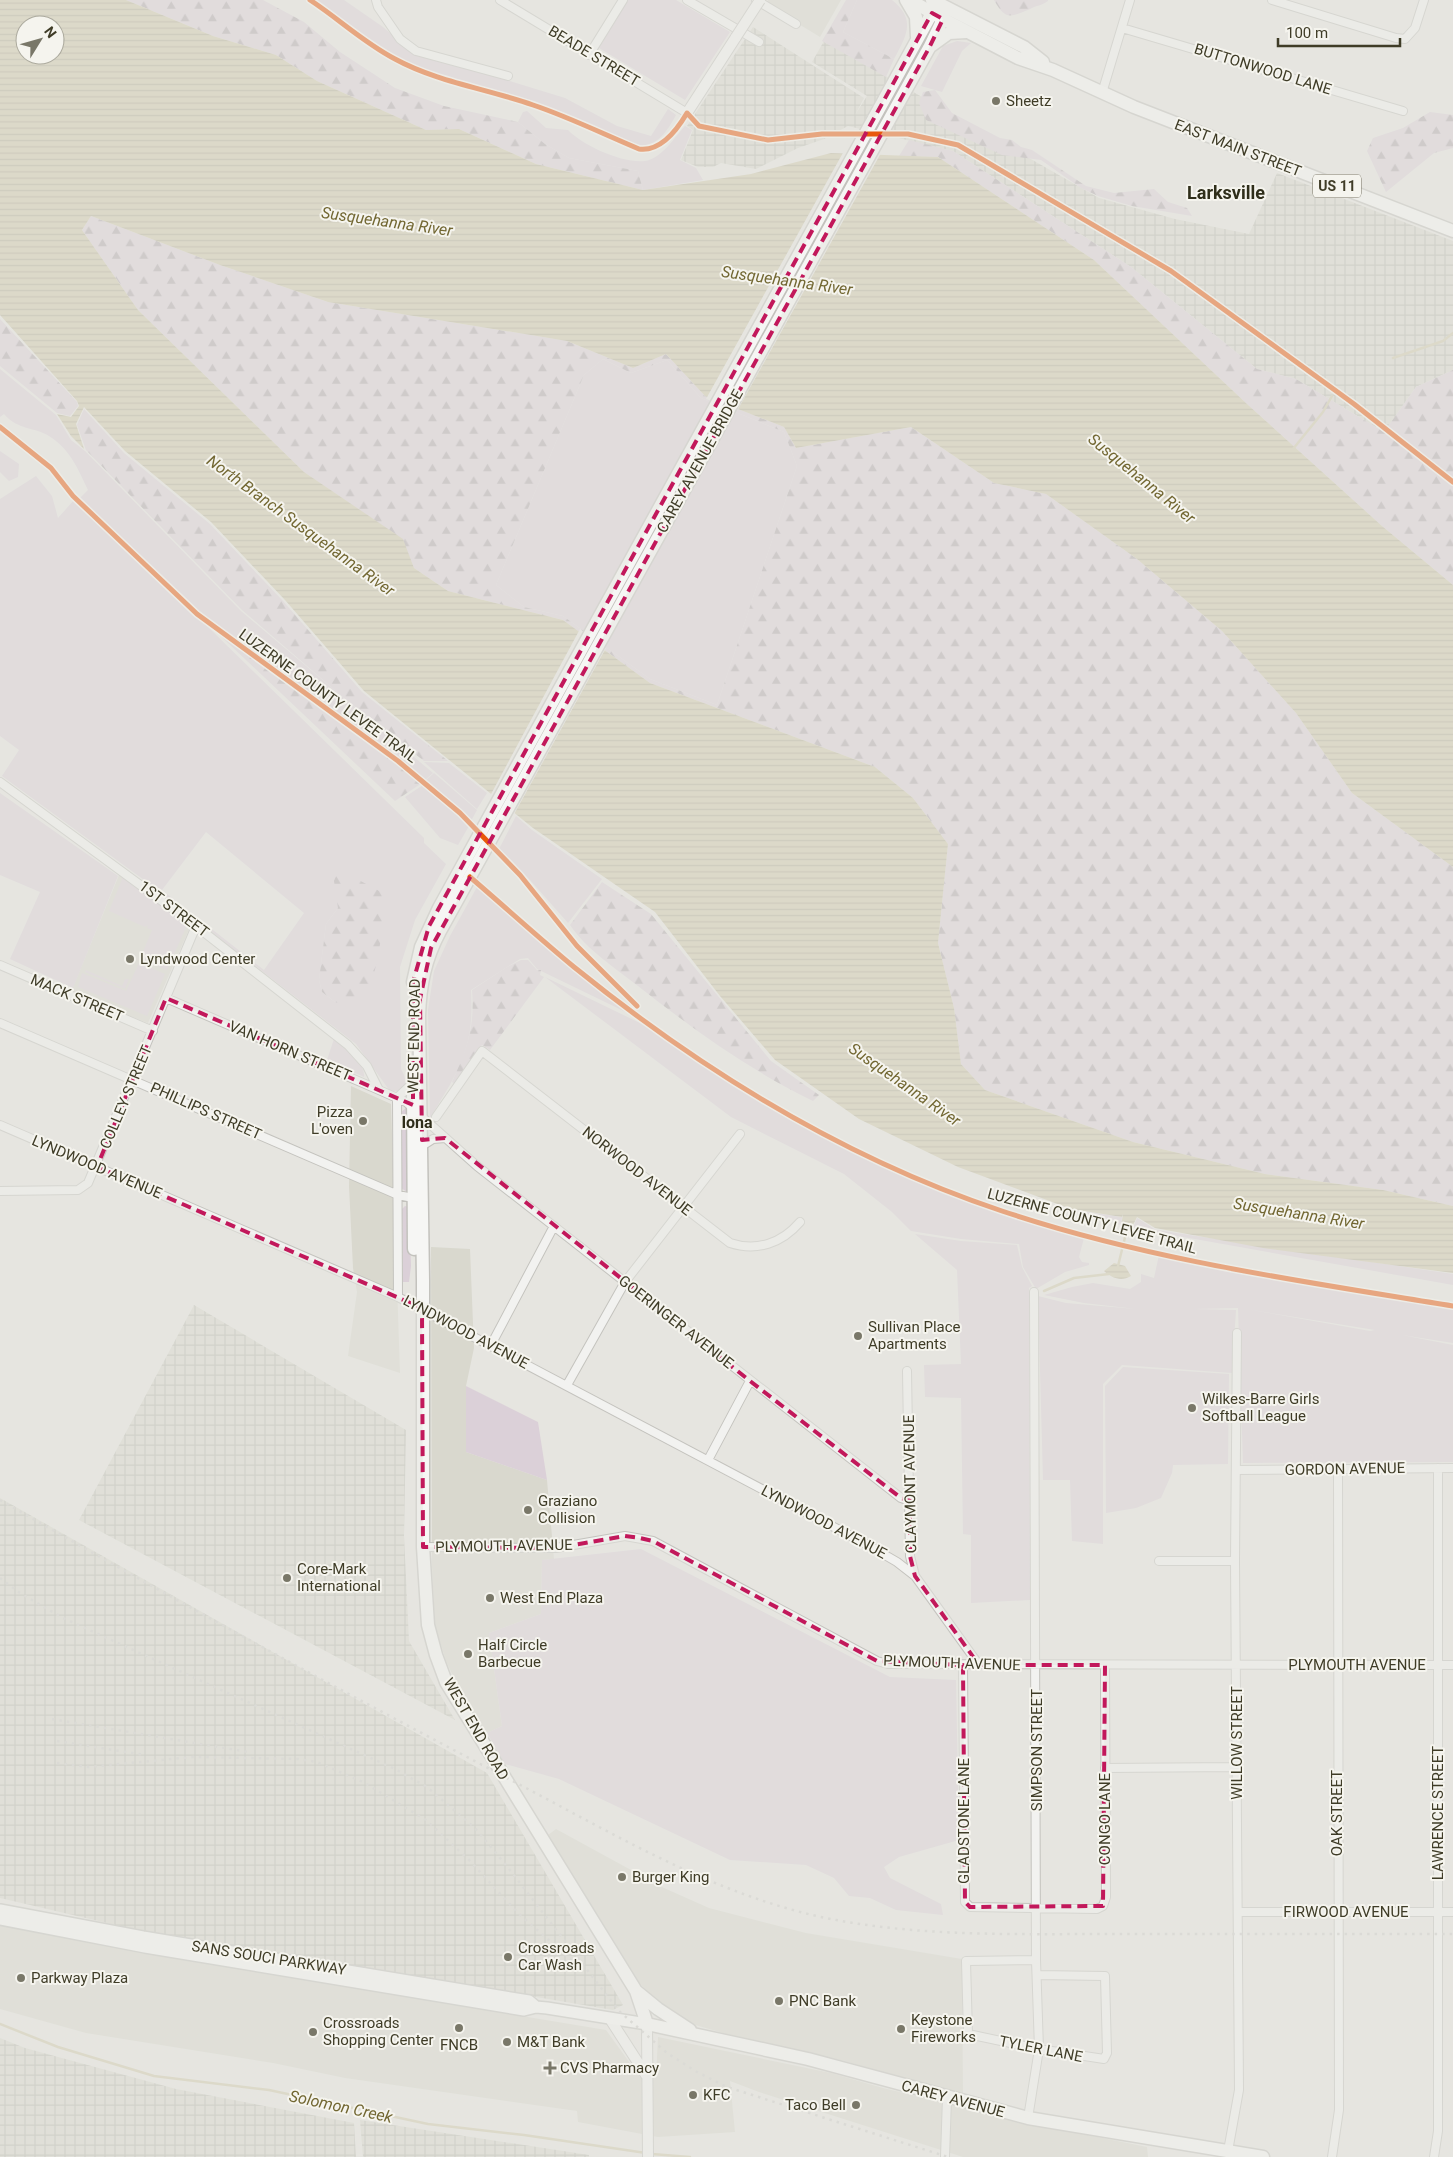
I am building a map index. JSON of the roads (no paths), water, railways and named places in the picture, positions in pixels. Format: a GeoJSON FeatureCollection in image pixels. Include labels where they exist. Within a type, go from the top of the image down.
{"type":"FeatureCollection","features":[{"type":"Feature","properties":{"kind":"main road"},"geometry":{"type":"LineString","coordinates":[[906,0],[916,17],[916,41]]}},
{"type":"Feature","properties":{"kind":"main road","name":"EAST MAIN STREET"},"geometry":{"type":"LineString","coordinates":[[910,0],[1018,58],[1053,70],[1102,93],[1453,231]]}},
{"type":"Feature","properties":{"kind":"main road"},"geometry":{"type":"LineString","coordinates":[[928,49],[937,16],[937,3]]}},
{"type":"Feature","properties":{"kind":"main road","name":"EAST MAIN STREET"},"geometry":{"type":"LineString","coordinates":[[937,3],[1024,47],[1053,70]]}},
{"type":"Feature","properties":{"kind":"main road"},"geometry":{"type":"LineString","coordinates":[[916,41],[937,16]]}},
{"type":"Feature","properties":{"kind":"main road"},"geometry":{"type":"LineString","coordinates":[[928,49],[949,33],[968,32]]}},
{"type":"Feature","properties":{"kind":"main road","name":"CAREY AVENUE BRIDGE"},"geometry":{"type":"LineString","coordinates":[[463,863],[916,41]]}},
{"type":"Feature","properties":{"kind":"main road","name":"CAREY AVENUE BRIDGE"},"geometry":{"type":"LineString","coordinates":[[473,872],[928,49]]}},
{"type":"Feature","properties":{"kind":"main road","name":"WEST END ROAD"},"geometry":{"type":"LineString","coordinates":[[463,863],[429,926],[416,962],[412,1000],[413,1083],[422,1146],[423,1547],[428,1626],[446,1682],[636,1991],[647,2024]]}},
{"type":"Feature","properties":{"kind":"main road","name":"WEST END ROAD"},"geometry":{"type":"LineString","coordinates":[[422,1308],[415,1280],[413,1198],[421,984],[425,965],[440,931],[473,872]]}},
{"type":"Feature","properties":{"kind":"main road","name":"SANS SOUCI PARKWAY"},"geometry":{"type":"LineString","coordinates":[[0,1910],[152,1939],[529,2001],[536,2007]]}},
{"type":"Feature","properties":{"kind":"main road","name":"SANS SOUCI PARKWAY"},"geometry":{"type":"LineString","coordinates":[[0,1920],[145,1948],[524,2010],[536,2007],[647,2024]]}},
{"type":"Feature","properties":{"kind":"main road"},"geometry":{"type":"LineString","coordinates":[[636,1991],[679,2024],[711,2040]]}},
{"type":"Feature","properties":{"kind":"main road","name":"CAREY AVENUE"},"geometry":{"type":"LineString","coordinates":[[647,2024],[711,2040],[808,2060],[1028,2118],[1220,2152],[1263,2157]]}},
{"type":"Feature","properties":{"kind":"street"},"geometry":{"type":"LineString","coordinates":[[376,0],[378,8],[400,39],[416,51],[508,76]]}},
{"type":"Feature","properties":{"kind":"street","name":"BEADE STREET"},"geometry":{"type":"LineString","coordinates":[[500,0],[687,113]]}},
{"type":"Feature","properties":{"kind":"street"},"geometry":{"type":"LineString","coordinates":[[589,55],[622,0]]}},
{"type":"Feature","properties":{"kind":"street"},"geometry":{"type":"LineString","coordinates":[[687,0],[759,42]]}},
{"type":"Feature","properties":{"kind":"street"},"geometry":{"type":"LineString","coordinates":[[687,113],[736,38],[758,0],[796,24]]}},
{"type":"Feature","properties":{"kind":"street"},"geometry":{"type":"LineString","coordinates":[[1102,93],[1130,0]]}},
{"type":"Feature","properties":{"kind":"street"},"geometry":{"type":"LineString","coordinates":[[1272,0],[1396,38],[1408,36],[1416,28],[1424,0]]}},
{"type":"Feature","properties":{"kind":"street","name":"BUTTONWOOD LANE"},"geometry":{"type":"LineString","coordinates":[[1122,28],[1403,111]]}},
{"type":"Feature","properties":{"kind":"street","name":"1ST STREET"},"geometry":{"type":"LineString","coordinates":[[0,782],[196,926],[348,1045],[367,1066],[379,1090]]}},
{"type":"Feature","properties":{"kind":"street","name":"COLLEY STREET"},"geometry":{"type":"LineString","coordinates":[[0,1191],[78,1190],[88,1184],[97,1167],[196,926]]}},
{"type":"Feature","properties":{"kind":"street","name":"MACK STREET"},"geometry":{"type":"LineString","coordinates":[[0,965],[153,1031]]}},
{"type":"Feature","properties":{"kind":"street","name":"VAN HORN STREET"},"geometry":{"type":"LineString","coordinates":[[166,998],[397,1098],[417,1113]]}},
{"type":"Feature","properties":{"kind":"street","name":"PHILLIPS STREET"},"geometry":{"type":"LineString","coordinates":[[0,1023],[398,1195],[413,1198]]}},
{"type":"Feature","properties":{"kind":"street","name":"NORWOOD AVENUE"},"geometry":{"type":"LineString","coordinates":[[436,1117],[482,1051],[730,1243],[756,1247],[769,1244],[783,1239],[800,1222]]}},
{"type":"Feature","properties":{"kind":"street"},"geometry":{"type":"LineString","coordinates":[[397,1098],[413,1083]]}},
{"type":"Feature","properties":{"kind":"street","name":"WEST END ROAD"},"geometry":{"type":"LineString","coordinates":[[397,1098],[398,1297]]}},
{"type":"Feature","properties":{"kind":"street","name":"GOERINGER AVENUE"},"geometry":{"type":"LineString","coordinates":[[417,1113],[554,1226],[750,1381],[901,1498],[910,1501]]}},
{"type":"Feature","properties":{"kind":"street","name":"LYNDWOOD AVENUE"},"geometry":{"type":"LineString","coordinates":[[0,1125],[422,1308],[874,1548],[915,1576]]}},
{"type":"Feature","properties":{"kind":"street"},"geometry":{"type":"LineString","coordinates":[[567,1385],[625,1282],[740,1134]]}},
{"type":"Feature","properties":{"kind":"street"},"geometry":{"type":"LineString","coordinates":[[422,1146],[432,1139],[445,1138]]}},
{"type":"Feature","properties":{"kind":"street"},"geometry":{"type":"LineString","coordinates":[[491,1345],[554,1226]]}},
{"type":"Feature","properties":{"kind":"street","name":"SIMPSON STREET"},"geometry":{"type":"LineString","coordinates":[[1028,2118],[1039,2049],[1036,1960],[1034,1292]]}},
{"type":"Feature","properties":{"kind":"street","name":"WILLOW STREET"},"geometry":{"type":"LineString","coordinates":[[1220,2152],[1239,2090],[1236,1664],[1237,1333]]}},
{"type":"Feature","properties":{"kind":"street","name":"CLAYMONT AVENUE"},"geometry":{"type":"LineString","coordinates":[[907,1371],[910,1556],[915,1576],[979,1665]]}},
{"type":"Feature","properties":{"kind":"street"},"geometry":{"type":"LineString","coordinates":[[708,1460],[750,1381]]}},
{"type":"Feature","properties":{"kind":"street","name":"LAWRENCE STREET"},"geometry":{"type":"LineString","coordinates":[[1434,2157],[1438,2131],[1438,1468]]}},
{"type":"Feature","properties":{"kind":"street","name":"GORDON AVENUE"},"geometry":{"type":"LineString","coordinates":[[1236,1470],[1453,1468]]}},
{"type":"Feature","properties":{"kind":"street","name":"OAK STREET"},"geometry":{"type":"LineString","coordinates":[[1332,2157],[1339,2110],[1337,1913],[1338,1469]]}},
{"type":"Feature","properties":{"kind":"street","name":"PLYMOUTH AVENUE"},"geometry":{"type":"LineString","coordinates":[[423,1547],[556,1548],[625,1536],[653,1541],[877,1661],[888,1664],[1105,1666],[1236,1664],[1337,1666],[1453,1665]]}},
{"type":"Feature","properties":{"kind":"street"},"geometry":{"type":"LineString","coordinates":[[1159,1561],[1236,1561]]}},
{"type":"Feature","properties":{"kind":"street","name":"GLADSTONE LANE"},"geometry":{"type":"LineString","coordinates":[[963,1665],[965,1902],[970,1907],[1037,1909]]}},
{"type":"Feature","properties":{"kind":"street","name":"CONGO LANE"},"geometry":{"type":"LineString","coordinates":[[1037,1909],[1097,1909],[1103,1906],[1106,1896],[1105,1666]]}},
{"type":"Feature","properties":{"kind":"street"},"geometry":{"type":"LineString","coordinates":[[1105,1768],[1237,1767]]}},
{"type":"Feature","properties":{"kind":"street","name":"FIRWOOD AVENUE"},"geometry":{"type":"LineString","coordinates":[[1238,1912],[1453,1912]]}},
{"type":"Feature","properties":{"kind":"street","name":"TYLER LANE"},"geometry":{"type":"LineString","coordinates":[[1036,1960],[966,1961],[968,2034],[1039,2049],[1104,2059],[1107,2053],[1104,1976],[1037,1975]]}},
{"type":"Feature","properties":{"kind":"street"},"geometry":{"type":"LineString","coordinates":[[610,2019],[646,2075]]}},
{"type":"Feature","properties":{"kind":"street"},"geometry":{"type":"LineString","coordinates":[[647,2024],[648,2157]]}},
{"type":"Feature","properties":{"kind":"street"},"geometry":{"type":"LineString","coordinates":[[945,2157],[947,2098]]}},
{"type":"Feature","properties":{"kind":"water"},"geometry":{"type":"Polygon","coordinates":[[[0,0],[126,0],[213,36],[276,55],[317,81],[426,130],[459,129],[536,164],[643,190],[751,174],[831,153],[938,157],[1094,260],[1247,404],[1382,526],[1453,585],[1453,867],[1352,793],[1296,713],[1222,631],[1137,559],[1046,494],[994,483],[911,427],[796,448],[784,427],[705,396],[666,354],[633,368],[567,341],[328,302],[220,265],[91,216],[82,230],[138,310],[304,472],[403,539],[414,568],[448,591],[563,620],[650,683],[875,767],[913,798],[948,844],[938,943],[954,1008],[961,1064],[985,1090],[1133,1142],[1265,1174],[1383,1190],[1453,1206],[1453,1273],[1263,1248],[1155,1228],[1137,1217],[1132,1227],[1121,1226],[1123,1214],[1122,1217],[1071,1209],[958,1167],[859,1119],[775,1060],[720,996],[655,912],[533,828],[364,691],[285,600],[211,522],[125,451],[84,407],[76,424],[84,449],[71,436],[57,414],[71,417],[79,406],[77,401],[0,315],[0,0]]]}},
{"type":"Feature","properties":{"kind":"water"},"geometry":{"type":"Polygon","coordinates":[[[1114,1263],[1125,1266],[1131,1276],[1124,1279],[1117,1278],[1110,1276],[1104,1271],[1114,1263]]]}},
{"type":"Feature","properties":{"kind":"waterway"},"geometry":{"type":"LineString","coordinates":[[1393,358],[1443,341],[1453,333]]}},
{"type":"Feature","properties":{"kind":"waterway"},"geometry":{"type":"LineString","coordinates":[[1293,449],[1323,412],[1332,396]]}},
{"type":"Feature","properties":{"kind":"waterway"},"geometry":{"type":"LineString","coordinates":[[1118,1266],[1128,1225]]}},
{"type":"Feature","properties":{"kind":"waterway"},"geometry":{"type":"LineString","coordinates":[[1044,1291],[1074,1278],[1109,1274]]}},
{"type":"Feature","properties":{"kind":"waterway","name":"Solomon Creek"},"geometry":{"type":"LineString","coordinates":[[0,2024],[58,2047],[154,2076],[269,2090],[428,2124],[524,2135],[646,2153]]}},
{"type":"Feature","properties":{"kind":"waterway","name":"Solomon Creek"},"geometry":{"type":"LineString","coordinates":[[652,2154],[690,2157]]}},
{"type":"Feature","properties":{"kind":"railway"},"geometry":{"type":"LineString","coordinates":[[0,1500],[252,1642],[621,1839],[699,1876],[779,1906],[821,1917],[856,1923],[892,1928],[964,1933],[1453,1934]]}},
{"type":"Feature","properties":{"kind":"railway"},"geometry":{"type":"LineString","coordinates":[[0,1578],[20,1593],[63,1618],[395,1769],[427,1787],[475,1828],[619,2011],[667,2053],[697,2072],[727,2087],[948,2157]]}},
{"type":"Feature","properties":{"kind":"railway"},"geometry":{"type":"LineString","coordinates":[[52,1719],[248,1752]]}},
{"type":"Feature","properties":{"kind":"railway"},"geometry":{"type":"LineString","coordinates":[[57,1741],[145,1755]]}},
{"type":"Feature","properties":{"kind":"railway"},"geometry":{"type":"LineString","coordinates":[[57,1763],[88,1767],[193,1757],[298,1759],[317,1762],[363,1782],[426,1820],[469,1860],[518,1913],[577,1965]]}},
{"type":"Feature","properties":{"kind":"place","name":"Sheetz"},"geometry":{"type":"Point","coordinates":[996,101]}},
{"type":"Feature","properties":{"kind":"place","name":"Lyndwood Center"},"geometry":{"type":"Point","coordinates":[130,959]}},
{"type":"Feature","properties":{"kind":"place","name":"Pizza L'oven"},"geometry":{"type":"Point","coordinates":[363,1121]}},
{"type":"Feature","properties":{"kind":"place","name":"Sullivan Place Apartments"},"geometry":{"type":"Point","coordinates":[858,1336]}},
{"type":"Feature","properties":{"kind":"place","name":"Wilkes-Barre Girls Softball League"},"geometry":{"type":"Point","coordinates":[1192,1408]}},
{"type":"Feature","properties":{"kind":"place","name":"Graziano Collision"},"geometry":{"type":"Point","coordinates":[528,1510]}},
{"type":"Feature","properties":{"kind":"place","name":"Core-Mark International"},"geometry":{"type":"Point","coordinates":[287,1578]}},
{"type":"Feature","properties":{"kind":"place","name":"West End Plaza"},"geometry":{"type":"Point","coordinates":[490,1598]}},
{"type":"Feature","properties":{"kind":"place","name":"Half Circle Barbecue"},"geometry":{"type":"Point","coordinates":[468,1654]}},
{"type":"Feature","properties":{"kind":"place","name":"Burger King"},"geometry":{"type":"Point","coordinates":[622,1877]}},
{"type":"Feature","properties":{"kind":"place","name":"Crossroads Car Wash"},"geometry":{"type":"Point","coordinates":[508,1957]}},
{"type":"Feature","properties":{"kind":"place","name":"Parkway Plaza"},"geometry":{"type":"Point","coordinates":[21,1978]}},
{"type":"Feature","properties":{"kind":"place","name":"PNC Bank"},"geometry":{"type":"Point","coordinates":[779,2001]}},
{"type":"Feature","properties":{"kind":"place","name":"FNCB"},"geometry":{"type":"Point","coordinates":[459,2028]}},
{"type":"Feature","properties":{"kind":"place","name":"Keystone Fireworks"},"geometry":{"type":"Point","coordinates":[901,2029]}},
{"type":"Feature","properties":{"kind":"place","name":"Crossroads Shopping Center"},"geometry":{"type":"Point","coordinates":[313,2032]}},
{"type":"Feature","properties":{"kind":"place","name":"M&T Bank"},"geometry":{"type":"Point","coordinates":[507,2042]}},
{"type":"Feature","properties":{"kind":"place","name":"CVS Pharmacy"},"geometry":{"type":"Point","coordinates":[550,2068]}},
{"type":"Feature","properties":{"kind":"place","name":"KFC"},"geometry":{"type":"Point","coordinates":[693,2095]}},
{"type":"Feature","properties":{"kind":"place","name":"Taco Bell"},"geometry":{"type":"Point","coordinates":[856,2105]}},
{"type":"Feature","properties":{"kind":"district","name":"Larksville"},"geometry":{"type":"Point","coordinates":[1226,193]}},
{"type":"Feature","properties":{"kind":"district","name":"Iona"},"geometry":{"type":"Point","coordinates":[417,1122]}},
{"type":"Feature","properties":{"kind":"water label","name":"Susquehanna River"},"geometry":{"type":"Point","coordinates":[387,221]}},
{"type":"Feature","properties":{"kind":"water label","name":"Susquehanna River"},"geometry":{"type":"Point","coordinates":[787,280]}},
{"type":"Feature","properties":{"kind":"water label","name":"Susquehanna River"},"geometry":{"type":"Point","coordinates":[1142,478]}},
{"type":"Feature","properties":{"kind":"water label","name":"North Branch Susquehanna River"},"geometry":{"type":"Point","coordinates":[301,525]}},
{"type":"Feature","properties":{"kind":"water label","name":"Susquehanna River"},"geometry":{"type":"Point","coordinates":[905,1084]}},
{"type":"Feature","properties":{"kind":"water label","name":"Susquehanna River"},"geometry":{"type":"Point","coordinates":[1299,1213]}}]}
